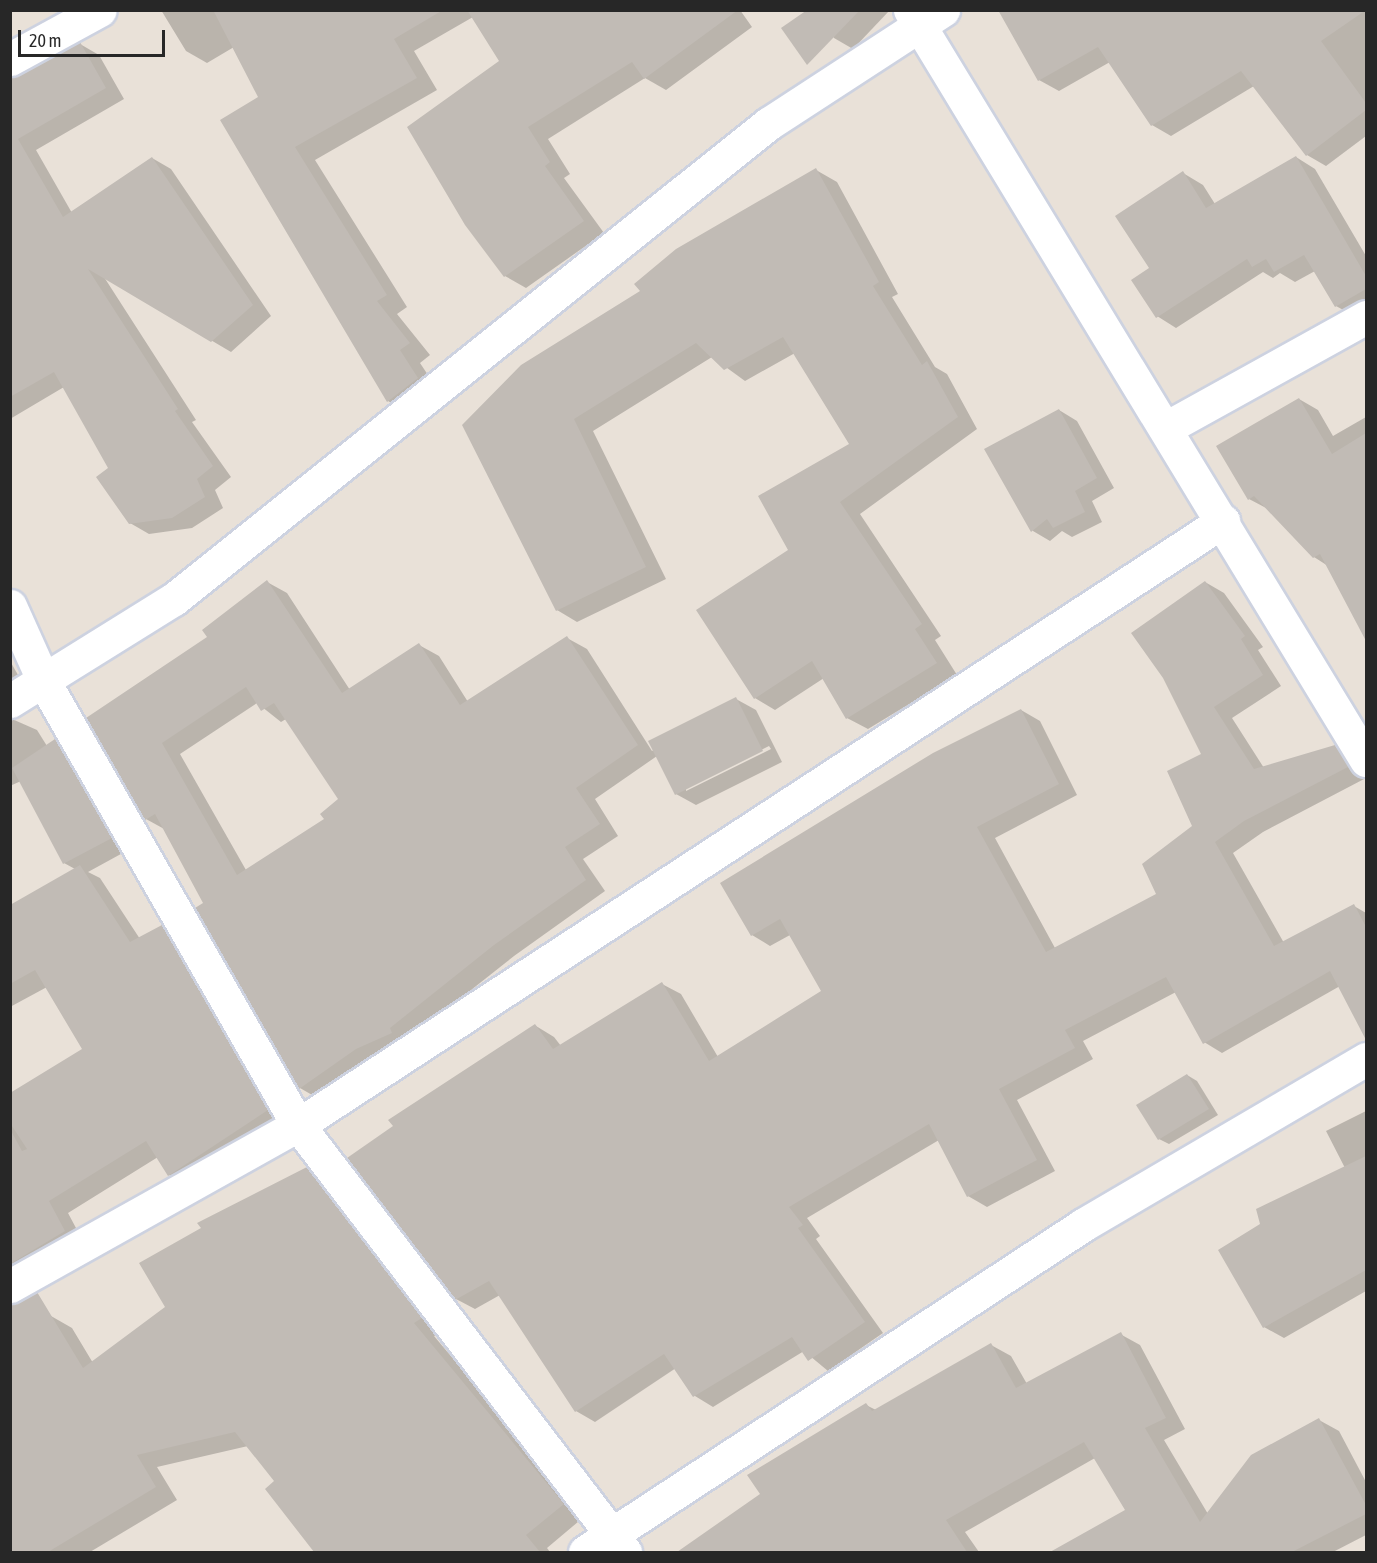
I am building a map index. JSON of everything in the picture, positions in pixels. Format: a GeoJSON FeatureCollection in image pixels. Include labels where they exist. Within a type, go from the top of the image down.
{"type":"FeatureCollection","features":[{"type":"Feature","properties":{"kind":"street"},"geometry":{"type":"LineString","coordinates":[[10,59],[100,10]]}},
{"type":"Feature","properties":{"kind":"street"},"geometry":{"type":"LineString","coordinates":[[10,702],[174,599],[768,124],[924,16],[1166,428],[1366,759]]}},
{"type":"Feature","properties":{"kind":"street"},"geometry":{"type":"LineString","coordinates":[[1166,428],[1366,317]]}},
{"type":"Feature","properties":{"kind":"street"},"geometry":{"type":"LineString","coordinates":[[10,1286],[298,1125],[1223,521]]}},
{"type":"Feature","properties":{"kind":"street"},"geometry":{"type":"LineString","coordinates":[[10,606],[44,682],[298,1125],[607,1547],[1083,1225],[1366,1059]]}},
{"type":"Feature","properties":{"kind":"building"},"geometry":{"type":"Polygon","coordinates":[[[213,10],[443,10],[394,39],[417,78],[295,147],[387,295],[377,301],[410,343],[400,350],[418,378],[387,402],[220,120],[258,97],[213,10]]]}},
{"type":"Feature","properties":{"kind":"building"},"geometry":{"type":"Polygon","coordinates":[[[467,10],[738,10],[644,79],[632,62],[528,127],[550,162],[545,166],[584,221],[504,277],[465,225],[407,127],[499,61],[467,10]]]}},
{"type":"Feature","properties":{"kind":"building"},"geometry":{"type":"Polygon","coordinates":[[[807,10],[860,10],[807,65],[781,28],[807,10]]]}},
{"type":"Feature","properties":{"kind":"building"},"geometry":{"type":"Polygon","coordinates":[[[998,10],[1366,10],[1321,41],[1366,103],[1366,110],[1306,156],[1241,71],[1151,126],[1098,47],[1038,81],[998,10]]]}},
{"type":"Feature","properties":{"kind":"building"},"geometry":{"type":"Polygon","coordinates":[[[80,42],[106,88],[18,139],[63,217],[152,157],[253,305],[211,342],[88,269],[178,409],[175,411],[213,466],[197,479],[205,497],[172,518],[129,524],[96,477],[108,468],[54,372],[10,397],[10,78],[80,42]]]}},
{"type":"Feature","properties":{"kind":"building"},"geometry":{"type":"Polygon","coordinates":[[[1296,156],[1366,276],[1366,289],[1335,307],[1304,255],[1274,272],[1266,259],[1252,267],[1247,259],[1156,318],[1131,280],[1149,268],[1115,216],[1183,171],[1206,208],[1296,156]]]}},
{"type":"Feature","properties":{"kind":"building"},"geometry":{"type":"Polygon","coordinates":[[[816,168],[879,282],[873,286],[922,365],[927,361],[958,417],[840,502],[922,624],[915,629],[937,663],[846,719],[812,661],[754,699],[696,610],[788,550],[758,496],[849,444],[783,337],[724,370],[696,343],[574,419],[646,567],[556,611],[462,425],[521,365],[640,291],[634,284],[676,249],[816,168]]]}},
{"type":"Feature","properties":{"kind":"building"},"geometry":{"type":"Polygon","coordinates":[[[1299,398],[1332,454],[1366,433],[1366,641],[1320,554],[1313,558],[1254,496],[1248,500],[1216,446],[1299,398]]]}},
{"type":"Feature","properties":{"kind":"building"},"geometry":{"type":"Polygon","coordinates":[[[1059,409],[1097,478],[1075,491],[1085,512],[1053,528],[1047,519],[1031,532],[984,449],[1059,409]]]}},
{"type":"Feature","properties":{"kind":"building"},"geometry":{"type":"Polygon","coordinates":[[[267,580],[342,693],[419,643],[460,705],[567,636],[638,745],[576,788],[600,824],[565,847],[586,880],[494,945],[390,1028],[392,1033],[356,1049],[299,1089],[195,908],[203,903],[155,814],[145,820],[86,718],[207,637],[202,630],[267,580]],[[246,687],[162,743],[237,875],[324,819],[320,814],[338,799],[274,703],[261,711],[246,687]]]}},
{"type":"Feature","properties":{"kind":"building"},"geometry":{"type":"Polygon","coordinates":[[[1205,581],[1245,636],[1241,639],[1263,675],[1214,707],[1254,769],[1335,745],[1348,767],[1244,821],[1215,842],[1274,946],[1354,904],[1366,927],[1366,1040],[1330,971],[1203,1044],[1166,977],[1065,1030],[1075,1048],[999,1089],[1037,1160],[967,1197],[929,1124],[789,1207],[803,1225],[798,1228],[865,1322],[808,1361],[792,1337],[693,1397],[664,1354],[575,1412],[489,1281],[455,1300],[347,1158],[393,1126],[388,1120],[535,1024],[553,1049],[662,982],[709,1061],[821,991],[780,919],[751,936],[720,883],[933,753],[1021,709],[1059,784],[977,827],[1046,952],[1156,894],[1142,864],[1192,826],[1167,771],[1201,754],[1163,678],[1131,633],[1205,581]]]}},
{"type":"Feature","properties":{"kind":"building"},"geometry":{"type":"Polygon","coordinates":[[[736,697],[763,751],[675,795],[648,741],[736,697]]]}},
{"type":"Feature","properties":{"kind":"building"},"geometry":{"type":"Polygon","coordinates":[[[55,739],[112,838],[63,864],[12,768],[55,739]]]}},
{"type":"Feature","properties":{"kind":"building"},"geometry":{"type":"Polygon","coordinates":[[[80,865],[130,942],[162,925],[268,1110],[168,1176],[146,1141],[49,1201],[65,1231],[10,1264],[10,1129],[22,1151],[27,1149],[10,1123],[10,1093],[82,1049],[35,970],[10,984],[10,905],[80,865]]]}},
{"type":"Feature","properties":{"kind":"building"},"geometry":{"type":"Polygon","coordinates":[[[1187,1074],[1209,1109],[1158,1140],[1136,1105],[1187,1074]]]}},
{"type":"Feature","properties":{"kind":"building"},"geometry":{"type":"Polygon","coordinates":[[[1366,1156],[1366,1270],[1263,1328],[1218,1250],[1260,1224],[1256,1209],[1366,1156]]]}},
{"type":"Feature","properties":{"kind":"building"},"geometry":{"type":"Polygon","coordinates":[[[307,1167],[422,1318],[414,1323],[564,1504],[526,1535],[540,1552],[314,1552],[265,1489],[274,1481],[235,1432],[137,1455],[156,1487],[48,1552],[10,1552],[10,1305],[37,1292],[83,1368],[165,1307],[139,1263],[201,1228],[197,1223],[307,1167]]]}},
{"type":"Feature","properties":{"kind":"building"},"geometry":{"type":"Polygon","coordinates":[[[1121,1332],[1166,1418],[1145,1428],[1200,1522],[1251,1455],[1319,1418],[1366,1505],[1366,1514],[1292,1552],[1050,1552],[1125,1510],[1084,1442],[946,1520],[967,1552],[677,1552],[760,1494],[747,1475],[866,1403],[872,1411],[991,1343],[1016,1388],[1121,1332]]]}}]}
